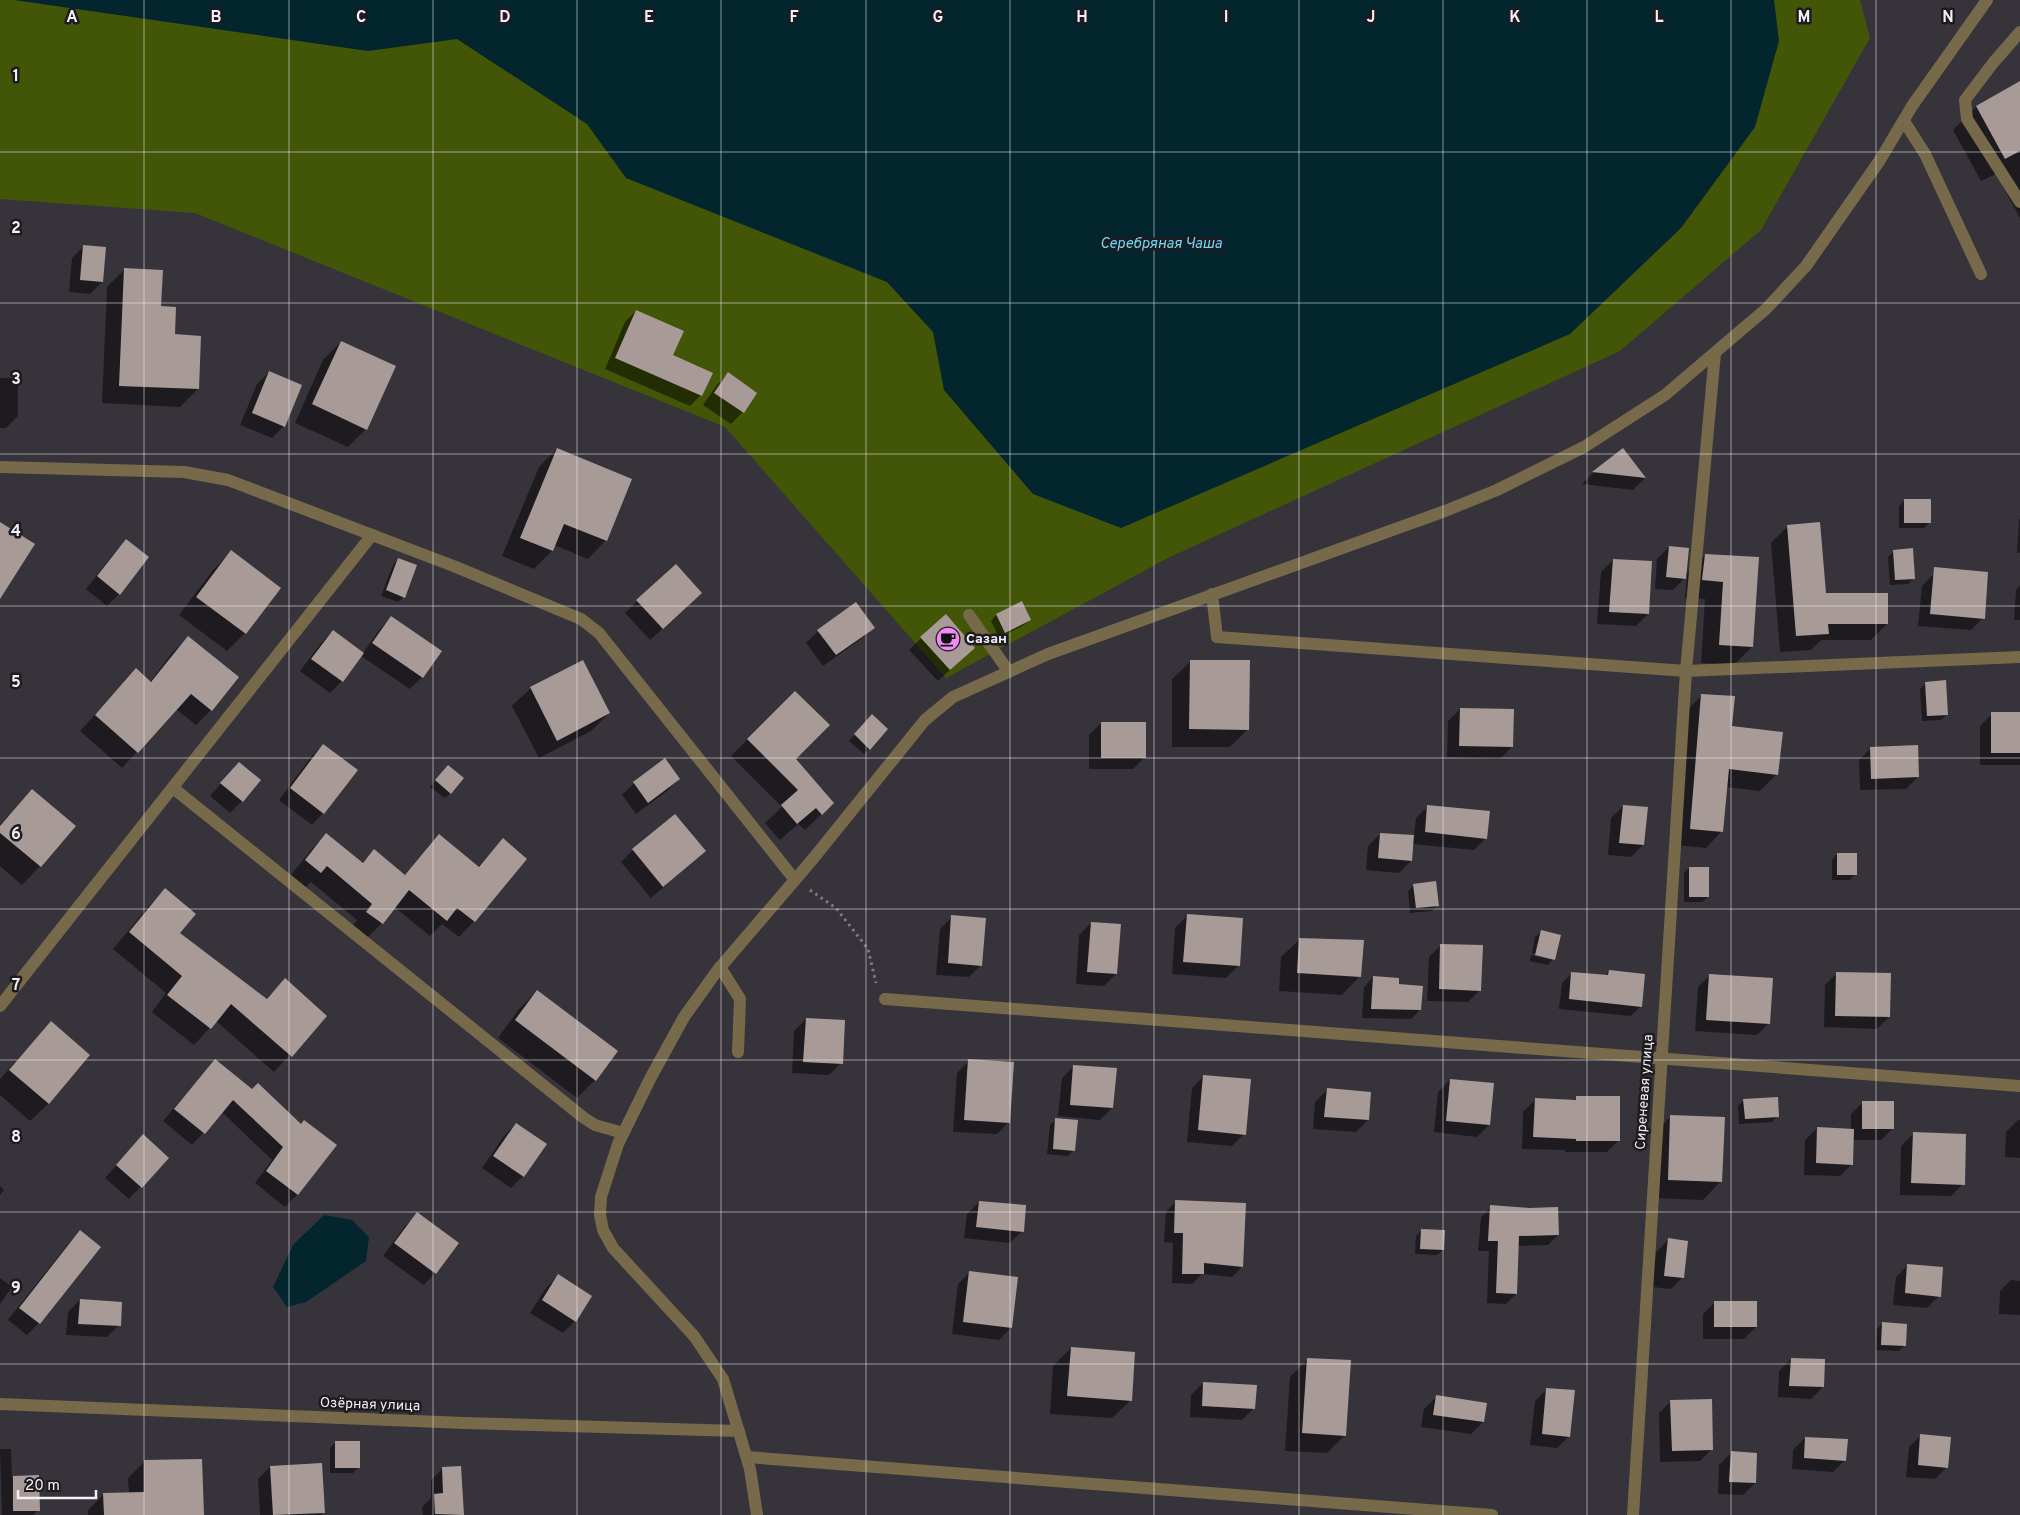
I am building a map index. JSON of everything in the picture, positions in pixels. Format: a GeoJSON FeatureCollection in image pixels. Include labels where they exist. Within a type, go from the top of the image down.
{"type":"FeatureCollection","features":[{"type":"Feature","properties":{"kind":"street"},"geometry":{"type":"LineString","coordinates":[[757,1515],[747,1457],[723,1379],[694,1336],[613,1248],[603,1230],[600,1214],[601,1197],[623,1133],[684,1017],[720,967],[795,880],[925,720],[954,697],[1048,654],[1445,511],[1514,481],[1584,447],[1665,395],[1766,309],[1806,266],[1880,160],[1904,121],[1987,0]]}},
{"type":"Feature","properties":{"kind":"street"},"geometry":{"type":"LineString","coordinates":[[2020,32],[1965,100],[1967,119],[2020,202]]}},
{"type":"Feature","properties":{"kind":"street"},"geometry":{"type":"LineString","coordinates":[[1904,121],[1925,154],[1981,274]]}},
{"type":"Feature","properties":{"kind":"street","name":"Сиреневая улица"},"geometry":{"type":"LineString","coordinates":[[1633,1515],[1686,671],[1715,353]]}},
{"type":"Feature","properties":{"kind":"street"},"geometry":{"type":"LineString","coordinates":[[0,467],[184,472],[228,480],[581,618],[599,634],[795,880]]}},
{"type":"Feature","properties":{"kind":"street"},"geometry":{"type":"LineString","coordinates":[[0,1006],[372,535]]}},
{"type":"Feature","properties":{"kind":"street"},"geometry":{"type":"LineString","coordinates":[[1212,594],[1217,637],[1686,671],[2020,657]]}},
{"type":"Feature","properties":{"kind":"street"},"geometry":{"type":"LineString","coordinates":[[969,615],[1010,672]]}},
{"type":"Feature","properties":{"kind":"street"},"geometry":{"type":"LineString","coordinates":[[173,788],[584,1118],[594,1125],[623,1133]]}},
{"type":"Feature","properties":{"kind":"street"},"geometry":{"type":"LineString","coordinates":[[720,967],[740,1000],[738,1052]]}},
{"type":"Feature","properties":{"kind":"street"},"geometry":{"type":"LineString","coordinates":[[885,999],[2020,1086]]}},
{"type":"Feature","properties":{"kind":"street","name":"Озёрная улица"},"geometry":{"type":"LineString","coordinates":[[0,1404],[464,1424],[739,1430]]}},
{"type":"Feature","properties":{"kind":"street"},"geometry":{"type":"LineString","coordinates":[[747,1457],[1492,1515]]}},
{"type":"Feature","properties":{"kind":"path"},"geometry":{"type":"LineString","coordinates":[[795,880],[836,908],[868,949],[874,979],[885,999]]}},
{"type":"Feature","properties":{"kind":"green space"},"geometry":{"type":"Polygon","coordinates":[[[0,0],[1860,0],[1870,38],[1761,230],[1620,351],[1168,558],[946,678],[725,427],[195,213],[0,199],[0,0]]]}},
{"type":"Feature","properties":{"kind":"water","name":"Серебряная Чаша"},"geometry":{"type":"Polygon","coordinates":[[[14,0],[1774,0],[1779,41],[1755,127],[1681,228],[1570,334],[1121,528],[1033,494],[944,390],[933,332],[887,282],[626,178],[587,124],[457,39],[368,51],[14,0]]]}},
{"type":"Feature","properties":{"kind":"water"},"geometry":{"type":"Polygon","coordinates":[[[324,1215],[352,1220],[369,1237],[366,1261],[306,1302],[287,1307],[273,1287],[293,1245],[324,1215]]]}},
{"type":"Feature","properties":{"kind":"building"},"geometry":{"type":"Polygon","coordinates":[[[2020,81],[2020,151],[2005,159],[1976,106],[2020,81]]]}},
{"type":"Feature","properties":{"kind":"building"},"geometry":{"type":"Polygon","coordinates":[[[83,245],[106,247],[103,282],[80,280],[83,245]]]}},
{"type":"Feature","properties":{"kind":"building"},"geometry":{"type":"Polygon","coordinates":[[[124,268],[163,270],[161,306],[176,307],[175,334],[201,336],[199,389],[119,386],[124,268]]]}},
{"type":"Feature","properties":{"kind":"building"},"geometry":{"type":"Polygon","coordinates":[[[636,310],[684,331],[673,355],[713,373],[702,396],[615,358],[636,310]]]}},
{"type":"Feature","properties":{"kind":"building"},"geometry":{"type":"Polygon","coordinates":[[[341,341],[396,366],[367,430],[312,404],[341,341]]]}},
{"type":"Feature","properties":{"kind":"building"},"geometry":{"type":"Polygon","coordinates":[[[269,371],[302,385],[285,427],[252,413],[269,371]]]}},
{"type":"Feature","properties":{"kind":"building"},"geometry":{"type":"Polygon","coordinates":[[[728,372],[757,393],[744,413],[714,393],[728,372]]]}},
{"type":"Feature","properties":{"kind":"building"},"geometry":{"type":"Polygon","coordinates":[[[557,448],[632,479],[607,541],[564,524],[553,551],[520,538],[557,448]]]}},
{"type":"Feature","properties":{"kind":"building"},"geometry":{"type":"Polygon","coordinates":[[[1623,448],[1646,478],[1592,472],[1623,448]]]}},
{"type":"Feature","properties":{"kind":"building"},"geometry":{"type":"Polygon","coordinates":[[[1904,499],[1931,499],[1931,523],[1904,523],[1904,499]]]}},
{"type":"Feature","properties":{"kind":"building"},"geometry":{"type":"Polygon","coordinates":[[[0,522],[35,544],[0,599],[0,522]]]}},
{"type":"Feature","properties":{"kind":"building"},"geometry":{"type":"Polygon","coordinates":[[[1820,522],[1826,593],[1888,593],[1888,624],[1828,624],[1829,634],[1796,636],[1787,525],[1820,522]]]}},
{"type":"Feature","properties":{"kind":"building"},"geometry":{"type":"Polygon","coordinates":[[[126,539],[149,557],[120,595],[97,576],[126,539]]]}},
{"type":"Feature","properties":{"kind":"building"},"geometry":{"type":"Polygon","coordinates":[[[1669,546],[1689,548],[1686,579],[1666,577],[1669,546]]]}},
{"type":"Feature","properties":{"kind":"building"},"geometry":{"type":"Polygon","coordinates":[[[1913,548],[1915,579],[1895,580],[1893,550],[1913,548]]]}},
{"type":"Feature","properties":{"kind":"building"},"geometry":{"type":"Polygon","coordinates":[[[231,550],[281,588],[246,634],[196,597],[231,550]]]}},
{"type":"Feature","properties":{"kind":"building"},"geometry":{"type":"Polygon","coordinates":[[[1705,554],[1759,557],[1753,647],[1719,645],[1723,582],[1702,580],[1705,554]]]}},
{"type":"Feature","properties":{"kind":"building"},"geometry":{"type":"Polygon","coordinates":[[[398,558],[417,565],[405,598],[386,590],[398,558]]]}},
{"type":"Feature","properties":{"kind":"building"},"geometry":{"type":"Polygon","coordinates":[[[1613,559],[1652,561],[1649,614],[1609,612],[1613,559]]]}},
{"type":"Feature","properties":{"kind":"building"},"geometry":{"type":"Polygon","coordinates":[[[676,564],[702,593],[663,629],[636,600],[676,564]]]}},
{"type":"Feature","properties":{"kind":"building"},"geometry":{"type":"Polygon","coordinates":[[[1934,567],[1988,572],[1985,619],[1930,614],[1934,567]]]}},
{"type":"Feature","properties":{"kind":"building"},"geometry":{"type":"Polygon","coordinates":[[[1022,601],[1031,620],[1005,633],[996,614],[1022,601]]]}},
{"type":"Feature","properties":{"kind":"building"},"geometry":{"type":"Polygon","coordinates":[[[856,602],[875,628],[836,655],[817,630],[856,602]]]}},
{"type":"Feature","properties":{"kind":"building"},"geometry":{"type":"Polygon","coordinates":[[[946,614],[975,648],[950,670],[920,637],[946,614]]]}},
{"type":"Feature","properties":{"kind":"building"},"geometry":{"type":"Polygon","coordinates":[[[391,616],[442,651],[423,678],[372,643],[391,616]]]}},
{"type":"Feature","properties":{"kind":"building"},"geometry":{"type":"Polygon","coordinates":[[[333,630],[364,653],[343,682],[311,659],[333,630]]]}},
{"type":"Feature","properties":{"kind":"building"},"geometry":{"type":"Polygon","coordinates":[[[188,636],[239,677],[212,711],[191,694],[138,753],[95,715],[136,668],[151,682],[188,636]]]}},
{"type":"Feature","properties":{"kind":"building"},"geometry":{"type":"Polygon","coordinates":[[[583,660],[610,713],[557,741],[530,687],[583,660]]]}},
{"type":"Feature","properties":{"kind":"building"},"geometry":{"type":"Polygon","coordinates":[[[1190,660],[1250,660],[1249,730],[1189,729],[1190,660]]]}},
{"type":"Feature","properties":{"kind":"building"},"geometry":{"type":"Polygon","coordinates":[[[1946,680],[1948,715],[1927,716],[1925,682],[1946,680]]]}},
{"type":"Feature","properties":{"kind":"building"},"geometry":{"type":"Polygon","coordinates":[[[795,691],[830,725],[796,759],[834,803],[822,815],[816,808],[797,824],[781,805],[798,790],[747,739],[795,691]]]}},
{"type":"Feature","properties":{"kind":"building"},"geometry":{"type":"Polygon","coordinates":[[[1701,694],[1735,696],[1732,726],[1783,732],[1778,775],[1729,769],[1723,832],[1690,829],[1701,694]]]}},
{"type":"Feature","properties":{"kind":"building"},"geometry":{"type":"Polygon","coordinates":[[[1460,708],[1514,709],[1513,747],[1459,746],[1460,708]]]}},
{"type":"Feature","properties":{"kind":"building"},"geometry":{"type":"Polygon","coordinates":[[[1991,712],[2020,712],[2020,753],[1991,753],[1991,712]]]}},
{"type":"Feature","properties":{"kind":"building"},"geometry":{"type":"Polygon","coordinates":[[[872,714],[888,729],[870,750],[854,734],[872,714]]]}},
{"type":"Feature","properties":{"kind":"building"},"geometry":{"type":"Polygon","coordinates":[[[1101,722],[1146,722],[1146,758],[1101,758],[1101,722]]]}},
{"type":"Feature","properties":{"kind":"building"},"geometry":{"type":"Polygon","coordinates":[[[323,744],[358,770],[324,814],[290,788],[323,744]]]}},
{"type":"Feature","properties":{"kind":"building"},"geometry":{"type":"Polygon","coordinates":[[[1918,745],[1919,777],[1871,779],[1870,747],[1918,745]]]}},
{"type":"Feature","properties":{"kind":"building"},"geometry":{"type":"Polygon","coordinates":[[[665,758],[680,779],[648,803],[633,782],[665,758]]]}},
{"type":"Feature","properties":{"kind":"building"},"geometry":{"type":"Polygon","coordinates":[[[239,762],[261,780],[243,802],[220,783],[239,762]]]}},
{"type":"Feature","properties":{"kind":"building"},"geometry":{"type":"Polygon","coordinates":[[[448,765],[464,778],[451,794],[435,780],[448,765]]]}},
{"type":"Feature","properties":{"kind":"building"},"geometry":{"type":"Polygon","coordinates":[[[32,789],[76,826],[41,867],[0,833],[0,826],[32,789]]]}},
{"type":"Feature","properties":{"kind":"building"},"geometry":{"type":"Polygon","coordinates":[[[1427,805],[1490,811],[1487,839],[1425,832],[1427,805]]]}},
{"type":"Feature","properties":{"kind":"building"},"geometry":{"type":"Polygon","coordinates":[[[1623,805],[1648,807],[1644,845],[1619,843],[1623,805]]]}},
{"type":"Feature","properties":{"kind":"building"},"geometry":{"type":"Polygon","coordinates":[[[675,814],[706,851],[663,887],[632,849],[675,814]]]}},
{"type":"Feature","properties":{"kind":"building"},"geometry":{"type":"Polygon","coordinates":[[[326,833],[363,863],[374,849],[405,875],[439,834],[479,867],[503,838],[527,859],[475,922],[457,908],[447,921],[409,890],[383,924],[366,912],[372,904],[327,866],[321,873],[305,860],[326,833]]]}},
{"type":"Feature","properties":{"kind":"building"},"geometry":{"type":"Polygon","coordinates":[[[1380,833],[1414,835],[1412,861],[1378,858],[1380,833]]]}},
{"type":"Feature","properties":{"kind":"building"},"geometry":{"type":"Polygon","coordinates":[[[1837,853],[1857,853],[1857,875],[1837,875],[1837,853]]]}},
{"type":"Feature","properties":{"kind":"building"},"geometry":{"type":"Polygon","coordinates":[[[1689,867],[1709,867],[1709,897],[1689,897],[1689,867]]]}},
{"type":"Feature","properties":{"kind":"building"},"geometry":{"type":"Polygon","coordinates":[[[1436,881],[1439,906],[1416,908],[1413,884],[1436,881]]]}},
{"type":"Feature","properties":{"kind":"building"},"geometry":{"type":"Polygon","coordinates":[[[165,888],[196,914],[180,933],[267,999],[285,978],[327,1016],[292,1057],[231,1004],[211,1029],[167,995],[182,976],[129,932],[165,888]]]}},
{"type":"Feature","properties":{"kind":"building"},"geometry":{"type":"Polygon","coordinates":[[[1187,914],[1243,918],[1240,966],[1183,962],[1187,914]]]}},
{"type":"Feature","properties":{"kind":"building"},"geometry":{"type":"Polygon","coordinates":[[[951,915],[986,918],[982,966],[948,963],[951,915]]]}},
{"type":"Feature","properties":{"kind":"building"},"geometry":{"type":"Polygon","coordinates":[[[1091,922],[1121,924],[1117,974],[1087,972],[1091,922]]]}},
{"type":"Feature","properties":{"kind":"building"},"geometry":{"type":"Polygon","coordinates":[[[1541,930],[1561,935],[1555,960],[1535,955],[1541,930]]]}},
{"type":"Feature","properties":{"kind":"building"},"geometry":{"type":"Polygon","coordinates":[[[1299,938],[1364,940],[1361,977],[1297,973],[1299,938]]]}},
{"type":"Feature","properties":{"kind":"building"},"geometry":{"type":"Polygon","coordinates":[[[1440,944],[1483,945],[1481,991],[1439,989],[1440,944]]]}},
{"type":"Feature","properties":{"kind":"building"},"geometry":{"type":"Polygon","coordinates":[[[1609,970],[1645,974],[1642,1007],[1569,999],[1571,972],[1608,975],[1609,970]]]}},
{"type":"Feature","properties":{"kind":"building"},"geometry":{"type":"Polygon","coordinates":[[[1836,972],[1891,973],[1890,1017],[1835,1016],[1836,972]]]}},
{"type":"Feature","properties":{"kind":"building"},"geometry":{"type":"Polygon","coordinates":[[[1709,974],[1773,978],[1770,1024],[1706,1020],[1709,974]]]}},
{"type":"Feature","properties":{"kind":"building"},"geometry":{"type":"Polygon","coordinates":[[[1373,976],[1399,978],[1399,984],[1423,986],[1421,1010],[1371,1009],[1373,976]]]}},
{"type":"Feature","properties":{"kind":"building"},"geometry":{"type":"Polygon","coordinates":[[[537,990],[618,1051],[596,1081],[515,1020],[537,990]]]}},
{"type":"Feature","properties":{"kind":"building"},"geometry":{"type":"Polygon","coordinates":[[[806,1018],[845,1020],[843,1064],[803,1062],[806,1018]]]}},
{"type":"Feature","properties":{"kind":"building"},"geometry":{"type":"Polygon","coordinates":[[[51,1021],[90,1055],[49,1104],[9,1070],[51,1021]]]}},
{"type":"Feature","properties":{"kind":"building"},"geometry":{"type":"Polygon","coordinates":[[[215,1059],[252,1089],[258,1083],[301,1124],[304,1120],[337,1145],[298,1195],[266,1171],[283,1147],[233,1100],[205,1134],[174,1109],[215,1059]]]}},
{"type":"Feature","properties":{"kind":"building"},"geometry":{"type":"Polygon","coordinates":[[[968,1059],[1014,1062],[1010,1123],[964,1120],[968,1059]]]}},
{"type":"Feature","properties":{"kind":"building"},"geometry":{"type":"Polygon","coordinates":[[[1073,1065],[1117,1068],[1113,1108],[1070,1105],[1073,1065]]]}},
{"type":"Feature","properties":{"kind":"building"},"geometry":{"type":"Polygon","coordinates":[[[1203,1075],[1251,1079],[1246,1135],[1198,1130],[1203,1075]]]}},
{"type":"Feature","properties":{"kind":"building"},"geometry":{"type":"Polygon","coordinates":[[[1450,1079],[1494,1083],[1490,1125],[1446,1121],[1450,1079]]]}},
{"type":"Feature","properties":{"kind":"building"},"geometry":{"type":"Polygon","coordinates":[[[1327,1088],[1371,1092],[1369,1120],[1324,1117],[1327,1088]]]}},
{"type":"Feature","properties":{"kind":"building"},"geometry":{"type":"Polygon","coordinates":[[[1576,1096],[1620,1096],[1620,1141],[1576,1141],[1576,1139],[1533,1137],[1535,1098],[1576,1100],[1576,1096]]]}},
{"type":"Feature","properties":{"kind":"building"},"geometry":{"type":"Polygon","coordinates":[[[1778,1097],[1779,1117],[1745,1119],[1743,1099],[1778,1097]]]}},
{"type":"Feature","properties":{"kind":"building"},"geometry":{"type":"Polygon","coordinates":[[[1862,1101],[1894,1101],[1894,1129],[1862,1129],[1862,1101]]]}},
{"type":"Feature","properties":{"kind":"building"},"geometry":{"type":"Polygon","coordinates":[[[1670,1115],[1725,1117],[1722,1182],[1668,1180],[1670,1115]]]}},
{"type":"Feature","properties":{"kind":"building"},"geometry":{"type":"Polygon","coordinates":[[[1055,1118],[1078,1120],[1075,1151],[1053,1149],[1055,1118]]]}},
{"type":"Feature","properties":{"kind":"building"},"geometry":{"type":"Polygon","coordinates":[[[516,1123],[547,1144],[524,1177],[493,1156],[516,1123]]]}},
{"type":"Feature","properties":{"kind":"building"},"geometry":{"type":"Polygon","coordinates":[[[1817,1127],[1854,1129],[1853,1165],[1816,1163],[1817,1127]]]}},
{"type":"Feature","properties":{"kind":"building"},"geometry":{"type":"Polygon","coordinates":[[[1913,1132],[1966,1134],[1965,1185],[1911,1183],[1913,1132]]]}},
{"type":"Feature","properties":{"kind":"building"},"geometry":{"type":"Polygon","coordinates":[[[143,1134],[169,1158],[142,1188],[116,1165],[143,1134]]]}},
{"type":"Feature","properties":{"kind":"building"},"geometry":{"type":"Polygon","coordinates":[[[1175,1200],[1246,1203],[1243,1267],[1204,1263],[1204,1274],[1182,1274],[1183,1233],[1174,1233],[1175,1200]]]}},
{"type":"Feature","properties":{"kind":"building"},"geometry":{"type":"Polygon","coordinates":[[[979,1201],[1026,1205],[1024,1232],[976,1227],[979,1201]]]}},
{"type":"Feature","properties":{"kind":"building"},"geometry":{"type":"Polygon","coordinates":[[[1490,1205],[1529,1208],[1558,1207],[1559,1235],[1519,1236],[1517,1294],[1496,1293],[1498,1241],[1488,1241],[1490,1205]]]}},
{"type":"Feature","properties":{"kind":"building"},"geometry":{"type":"Polygon","coordinates":[[[417,1212],[459,1243],[436,1274],[394,1243],[417,1212]]]}},
{"type":"Feature","properties":{"kind":"building"},"geometry":{"type":"Polygon","coordinates":[[[1421,1229],[1445,1230],[1444,1250],[1420,1249],[1421,1229]]]}},
{"type":"Feature","properties":{"kind":"building"},"geometry":{"type":"Polygon","coordinates":[[[80,1230],[101,1247],[40,1324],[19,1308],[80,1230]]]}},
{"type":"Feature","properties":{"kind":"building"},"geometry":{"type":"Polygon","coordinates":[[[1668,1238],[1688,1241],[1684,1278],[1664,1276],[1668,1238]]]}},
{"type":"Feature","properties":{"kind":"building"},"geometry":{"type":"Polygon","coordinates":[[[1907,1264],[1943,1267],[1941,1297],[1905,1293],[1907,1264]]]}},
{"type":"Feature","properties":{"kind":"building"},"geometry":{"type":"Polygon","coordinates":[[[969,1271],[1018,1277],[1012,1328],[963,1322],[969,1271]]]}},
{"type":"Feature","properties":{"kind":"building"},"geometry":{"type":"Polygon","coordinates":[[[558,1274],[592,1296],[576,1322],[542,1300],[558,1274]]]}},
{"type":"Feature","properties":{"kind":"building"},"geometry":{"type":"Polygon","coordinates":[[[80,1299],[122,1302],[121,1326],[78,1324],[80,1299]]]}},
{"type":"Feature","properties":{"kind":"building"},"geometry":{"type":"Polygon","coordinates":[[[1714,1301],[1757,1301],[1757,1327],[1714,1327],[1714,1301]]]}},
{"type":"Feature","properties":{"kind":"building"},"geometry":{"type":"Polygon","coordinates":[[[1882,1322],[1907,1324],[1906,1346],[1881,1345],[1882,1322]]]}},
{"type":"Feature","properties":{"kind":"building"},"geometry":{"type":"Polygon","coordinates":[[[1071,1347],[1135,1352],[1132,1401],[1067,1396],[1071,1347]]]}},
{"type":"Feature","properties":{"kind":"building"},"geometry":{"type":"Polygon","coordinates":[[[1307,1358],[1351,1360],[1346,1436],[1302,1433],[1307,1358]]]}},
{"type":"Feature","properties":{"kind":"building"},"geometry":{"type":"Polygon","coordinates":[[[1791,1358],[1825,1359],[1824,1387],[1789,1386],[1791,1358]]]}},
{"type":"Feature","properties":{"kind":"building"},"geometry":{"type":"Polygon","coordinates":[[[1203,1382],[1257,1385],[1255,1409],[1202,1406],[1203,1382]]]}},
{"type":"Feature","properties":{"kind":"building"},"geometry":{"type":"Polygon","coordinates":[[[1546,1388],[1575,1390],[1570,1437],[1542,1434],[1546,1388]]]}},
{"type":"Feature","properties":{"kind":"building"},"geometry":{"type":"Polygon","coordinates":[[[1436,1395],[1487,1403],[1484,1422],[1433,1415],[1436,1395]]]}},
{"type":"Feature","properties":{"kind":"building"},"geometry":{"type":"Polygon","coordinates":[[[1712,1399],[1713,1450],[1672,1451],[1670,1400],[1712,1399]]]}},
{"type":"Feature","properties":{"kind":"building"},"geometry":{"type":"Polygon","coordinates":[[[1920,1434],[1951,1437],[1948,1468],[1918,1465],[1920,1434]]]}},
{"type":"Feature","properties":{"kind":"building"},"geometry":{"type":"Polygon","coordinates":[[[1805,1437],[1848,1439],[1846,1461],[1804,1458],[1805,1437]]]}},
{"type":"Feature","properties":{"kind":"building"},"geometry":{"type":"Polygon","coordinates":[[[335,1441],[360,1441],[360,1468],[335,1468],[335,1441]]]}},
{"type":"Feature","properties":{"kind":"building"},"geometry":{"type":"Polygon","coordinates":[[[1731,1451],[1757,1453],[1756,1483],[1729,1482],[1731,1451]]]}},
{"type":"Feature","properties":{"kind":"building"},"geometry":{"type":"Polygon","coordinates":[[[202,1459],[204,1515],[104,1515],[103,1493],[144,1492],[144,1460],[202,1459]]]}},
{"type":"Feature","properties":{"kind":"building"},"geometry":{"type":"Polygon","coordinates":[[[322,1463],[325,1513],[273,1515],[270,1466],[322,1463]]]}},
{"type":"Feature","properties":{"kind":"building"},"geometry":{"type":"Polygon","coordinates":[[[461,1466],[464,1515],[435,1514],[434,1494],[443,1493],[442,1467],[461,1466]]]}},
{"type":"Feature","properties":{"kind":"building"},"geometry":{"type":"Polygon","coordinates":[[[39,1475],[40,1511],[13,1511],[13,1476],[39,1475]]]}},
{"type":"Feature","properties":{"kind":"place","name":"Сазан"},"geometry":{"type":"Point","coordinates":[948,639]}}]}
